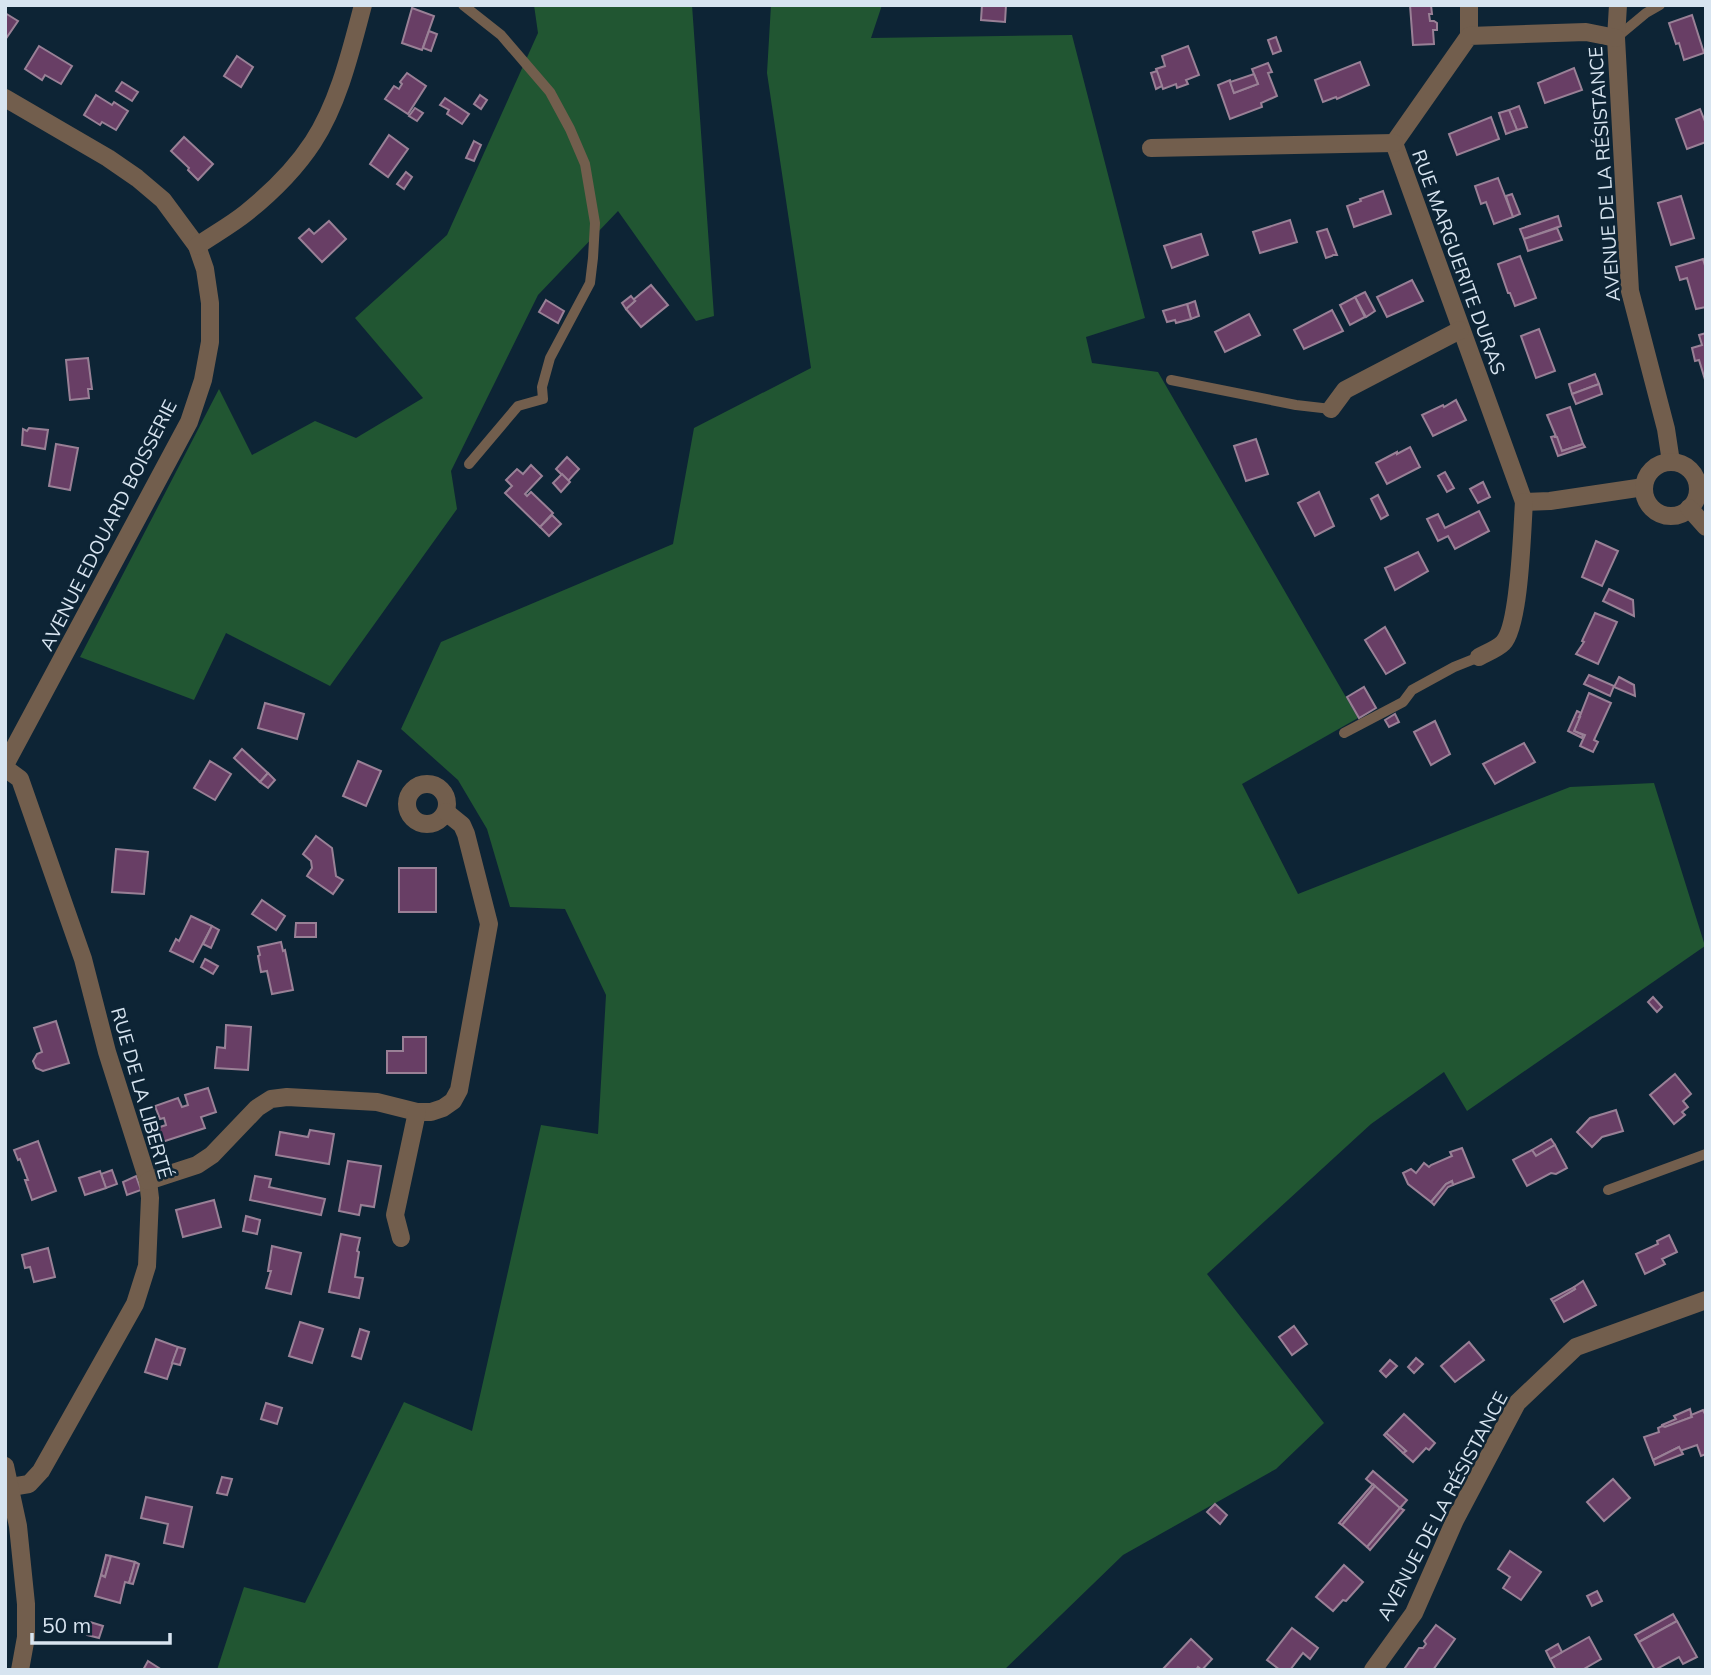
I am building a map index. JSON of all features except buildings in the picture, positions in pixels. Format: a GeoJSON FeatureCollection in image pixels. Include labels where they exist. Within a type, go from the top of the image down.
{"type":"FeatureCollection","features":[{"type":"Feature","properties":{"kind":"street"},"geometry":{"type":"LineString","coordinates":[[197,246],[246,213],[290,171],[313,141],[329,111],[349,58],[363,5]]}},
{"type":"Feature","properties":{"kind":"street"},"geometry":{"type":"LineString","coordinates":[[1469,5],[1469,36],[1586,32],[1616,38]]}},
{"type":"Feature","properties":{"kind":"street","name":"AVENUE DE LA RÉSISTANCE"},"geometry":{"type":"LineString","coordinates":[[1618,5],[1616,38],[1630,291],[1666,429],[1671,462]]}},
{"type":"Feature","properties":{"kind":"street","name":"RUE MARGUERITE DURAS"},"geometry":{"type":"LineString","coordinates":[[1469,36],[1394,144],[1524,502]]}},
{"type":"Feature","properties":{"kind":"street","name":"AVENUE EDOUARD BOISSERIE"},"geometry":{"type":"LineString","coordinates":[[5,98],[108,158],[163,200],[197,246],[205,269],[210,303],[210,342],[203,380],[189,422],[5,767]]}},
{"type":"Feature","properties":{"kind":"street"},"geometry":{"type":"LineString","coordinates":[[1151,148],[1394,144]]}},
{"type":"Feature","properties":{"kind":"street"},"geometry":{"type":"LineString","coordinates":[[1331,409],[1345,390],[1460,330]]}},
{"type":"Feature","properties":{"kind":"street"},"geometry":{"type":"LineString","coordinates":[[1671,462],[1686,466],[1698,486],[1697,495],[1689,508],[1683,513],[1667,515],[1653,509],[1644,487],[1650,472],[1671,462]]}},
{"type":"Feature","properties":{"kind":"street"},"geometry":{"type":"LineString","coordinates":[[1479,657],[1504,643],[1516,609],[1524,502],[1550,501],[1644,487]]}},
{"type":"Feature","properties":{"kind":"street"},"geometry":{"type":"LineString","coordinates":[[1689,508],[1706,527]]}},
{"type":"Feature","properties":{"kind":"street","name":"RUE DE LA LIBERTÉ"},"geometry":{"type":"LineString","coordinates":[[5,767],[20,779],[83,959],[107,1052],[148,1181],[150,1198],[147,1266],[135,1304],[41,1471],[29,1483],[10,1487]]}},
{"type":"Feature","properties":{"kind":"street"},"geometry":{"type":"LineString","coordinates":[[148,1181],[197,1165],[212,1155],[257,1108],[271,1099],[288,1097],[377,1102],[417,1112],[431,1112],[453,1101],[458,1090],[489,924],[462,825],[446,812]]}},
{"type":"Feature","properties":{"kind":"street"},"geometry":{"type":"LineString","coordinates":[[401,1238],[395,1216],[417,1112]]}},
{"type":"Feature","properties":{"kind":"street","name":"AVENUE DE LA RÉSISTANCE"},"geometry":{"type":"LineString","coordinates":[[1373,1670],[1415,1612],[1455,1520],[1517,1403],[1576,1347],[1706,1300]]}},
{"type":"Feature","properties":{"kind":"street"},"geometry":{"type":"LineString","coordinates":[[5,1466],[18,1525],[26,1604],[26,1637],[20,1670]]}},
{"type":"Feature","properties":{"kind":"lane"},"geometry":{"type":"LineString","coordinates":[[463,5],[500,34],[550,92],[570,129],[584,164],[595,223],[590,283],[550,358],[542,387],[543,399],[518,407],[469,464]]}},
{"type":"Feature","properties":{"kind":"lane"},"geometry":{"type":"LineString","coordinates":[[1616,38],[1646,12],[1660,5]]}},
{"type":"Feature","properties":{"kind":"lane"},"geometry":{"type":"LineString","coordinates":[[1171,380],[1296,405],[1331,409]]}},
{"type":"Feature","properties":{"kind":"lane"},"geometry":{"type":"LineString","coordinates":[[1344,733],[1403,702],[1412,690],[1479,657]]}},
{"type":"Feature","properties":{"kind":"lane"},"geometry":{"type":"LineString","coordinates":[[1608,1190],[1706,1154]]}},
{"type":"Feature","properties":{"kind":"green space"},"geometry":{"type":"Polygon","coordinates":[[[534,5],[692,5],[714,316],[696,321],[618,211],[538,295],[451,471],[457,509],[330,686],[226,633],[194,700],[80,657],[219,389],[252,455],[315,421],[356,438],[423,398],[355,318],[447,235],[538,33],[534,5]]]}},
{"type":"Feature","properties":{"kind":"green space"},"geometry":{"type":"Polygon","coordinates":[[[771,5],[882,5],[871,38],[1072,35],[1145,318],[1086,337],[1092,363],[1158,372],[1358,718],[1242,784],[1298,894],[1570,787],[1654,783],[1705,946],[1467,1111],[1444,1072],[1371,1124],[1207,1274],[1324,1423],[1276,1469],[1123,1555],[1004,1670],[217,1670],[244,1587],[305,1603],[404,1402],[472,1431],[541,1125],[598,1134],[606,995],[565,909],[510,907],[487,829],[458,780],[401,729],[441,642],[673,544],[694,428],[811,368],[767,73],[771,5]]]}}]}
